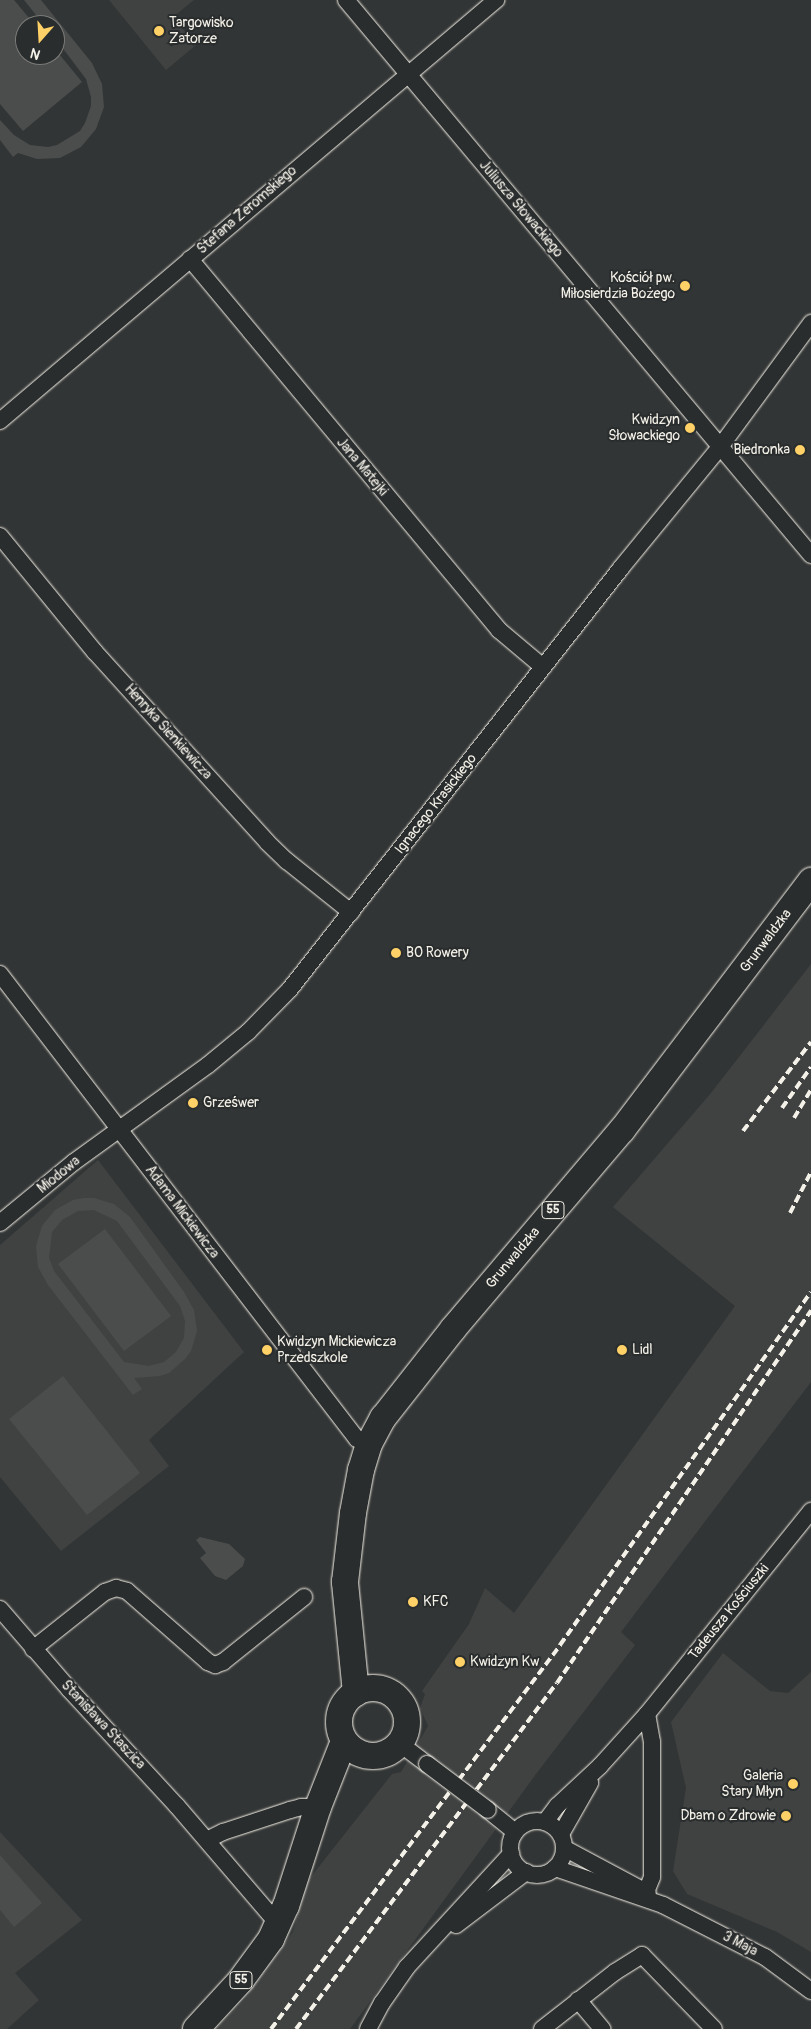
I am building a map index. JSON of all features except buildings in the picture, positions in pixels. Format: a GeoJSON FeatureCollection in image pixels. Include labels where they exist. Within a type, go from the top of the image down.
{"type":"FeatureCollection","features":[{"type":"Feature","properties":{"kind":"main road","name":"Grunwaldzka"},"geometry":{"type":"LineString","coordinates":[[365,1690],[351,1660],[351,1625],[346,1582],[356,1493],[369,1444],[397,1398],[622,1130],[811,881]]}},
{"type":"Feature","properties":{"kind":"main road"},"geometry":{"type":"LineString","coordinates":[[365,1690],[390,1693],[404,1709],[406,1723],[399,1743],[393,1749],[376,1756],[351,1747],[340,1731],[340,1714],[347,1699],[365,1690]]}},
{"type":"Feature","properties":{"kind":"main road","name":"55"},"geometry":{"type":"LineString","coordinates":[[196,2029],[241,1980],[271,1940],[318,1808],[351,1747]]}},
{"type":"Feature","properties":{"kind":"street","name":"Juliusza Słowackiego"},"geometry":{"type":"LineString","coordinates":[[346,0],[811,555]]}},
{"type":"Feature","properties":{"kind":"street","name":"Stefana Żeromskiego"},"geometry":{"type":"LineString","coordinates":[[0,421],[496,0]]}},
{"type":"Feature","properties":{"kind":"street","name":"Jana Matejki"},"geometry":{"type":"LineString","coordinates":[[190,259],[499,630],[543,667]]}},
{"type":"Feature","properties":{"kind":"street","name":"Ignacego Krasickiego"},"geometry":{"type":"LineString","coordinates":[[120,1129],[208,1065],[248,1032],[290,989],[543,667],[720,447],[811,323]]}},
{"type":"Feature","properties":{"kind":"street","name":"Henryka Sienkiewicza"},"geometry":{"type":"LineString","coordinates":[[0,536],[95,652],[267,842],[286,861],[351,912]]}},
{"type":"Feature","properties":{"kind":"street","name":"Adama Mickiewicza"},"geometry":{"type":"LineString","coordinates":[[0,974],[357,1439],[369,1444]]}},
{"type":"Feature","properties":{"kind":"street","name":"Miodowa"},"geometry":{"type":"LineString","coordinates":[[0,1223],[74,1162],[120,1129]]}},
{"type":"Feature","properties":{"kind":"street","name":"Tadeusza Kościuszki"},"geometry":{"type":"LineString","coordinates":[[544,1822],[600,1766],[646,1714],[811,1511]]}},
{"type":"Feature","properties":{"kind":"street"},"geometry":{"type":"LineString","coordinates":[[33,1649],[105,1592],[116,1588],[127,1591],[208,1662],[215,1665],[223,1662],[304,1598]]}},
{"type":"Feature","properties":{"kind":"street","name":"Stanisława Staszica"},"geometry":{"type":"LineString","coordinates":[[0,1609],[33,1649],[207,1840],[278,1924]]}},
{"type":"Feature","properties":{"kind":"street"},"geometry":{"type":"LineString","coordinates":[[646,1714],[652,1742],[652,1877],[646,1892]]}},
{"type":"Feature","properties":{"kind":"street"},"geometry":{"type":"LineString","coordinates":[[399,1743],[516,1832]]}},
{"type":"Feature","properties":{"kind":"street","name":"Tadeusza Kościuszki"},"geometry":{"type":"LineString","coordinates":[[563,1841],[600,1766]]}},
{"type":"Feature","properties":{"kind":"street"},"geometry":{"type":"LineString","coordinates":[[207,1840],[223,1832],[290,1810],[301,1807],[318,1808]]}},
{"type":"Feature","properties":{"kind":"street"},"geometry":{"type":"LineString","coordinates":[[528,1822],[544,1822],[554,1826],[563,1841],[560,1862],[555,1868],[541,1874],[526,1872],[514,1861],[511,1854],[512,1839],[516,1832],[528,1822]]}},
{"type":"Feature","properties":{"kind":"street","name":"3 Maja"},"geometry":{"type":"LineString","coordinates":[[563,1841],[646,1892],[663,1906]]}},
{"type":"Feature","properties":{"kind":"street"},"geometry":{"type":"LineString","coordinates":[[368,2029],[393,1985],[511,1854]]}},
{"type":"Feature","properties":{"kind":"street","name":"3 Maja"},"geometry":{"type":"LineString","coordinates":[[555,1868],[663,1906],[765,1958],[811,1991]]}},
{"type":"Feature","properties":{"kind":"street"},"geometry":{"type":"LineString","coordinates":[[423,1951],[526,1872]]}},
{"type":"Feature","properties":{"kind":"street"},"geometry":{"type":"LineString","coordinates":[[542,2029],[615,1972],[642,1955],[714,2029]]}},
{"type":"Feature","properties":{"kind":"street"},"geometry":{"type":"LineString","coordinates":[[578,2000],[602,2029]]}},
{"type":"Feature","properties":{"kind":"shaded area"},"geometry":{"type":"Polygon","coordinates":[[[0,0],[14,0],[27,15],[15,15],[15,65],[65,65],[65,61],[82,82],[23,131],[0,104],[0,0]]]}},
{"type":"Feature","properties":{"kind":"shaded area"},"geometry":{"type":"Polygon","coordinates":[[[24,0],[41,0],[53,15],[36,15],[24,0]]]}},
{"type":"Feature","properties":{"kind":"shaded area","name":"Targowisko Zatorze"},"geometry":{"type":"Polygon","coordinates":[[[109,0],[194,0],[173,17],[196,45],[166,70],[109,0]]]}},
{"type":"Feature","properties":{"kind":"shaded area"},"geometry":{"type":"Polygon","coordinates":[[[65,30],[92,63],[102,84],[104,107],[96,129],[81,147],[60,158],[37,159],[18,153],[13,157],[0,140],[0,120],[14,135],[30,145],[48,147],[57,145],[80,131],[85,123],[91,106],[91,97],[86,79],[65,51],[65,30]]]}},
{"type":"Feature","properties":{"kind":"shaded area"},"geometry":{"type":"Polygon","coordinates":[[[811,964],[811,1382],[621,1632],[635,1645],[536,1774],[350,2029],[215,2029],[244,2000],[293,1932],[306,1883],[392,1774],[401,1772],[428,1726],[420,1708],[425,1694],[422,1691],[469,1624],[485,1588],[514,1613],[735,1306],[613,1207],[711,1093],[811,964]]]}},
{"type":"Feature","properties":{"kind":"shaded area"},"geometry":{"type":"Polygon","coordinates":[[[98,1160],[244,1352],[149,1440],[169,1466],[61,1551],[0,1477],[0,1245],[98,1160]]]}},
{"type":"Feature","properties":{"kind":"shaded area"},"geometry":{"type":"Polygon","coordinates":[[[94,1198],[114,1204],[130,1217],[184,1292],[194,1310],[197,1331],[191,1351],[169,1373],[160,1376],[134,1378],[142,1389],[133,1395],[48,1285],[38,1267],[36,1246],[42,1226],[55,1210],[73,1200],[94,1198]],[[94,1210],[78,1211],[62,1220],[52,1232],[49,1258],[54,1271],[124,1362],[149,1366],[164,1362],[176,1352],[184,1338],[185,1321],[180,1306],[117,1221],[94,1210]]]}},
{"type":"Feature","properties":{"kind":"shaded area"},"geometry":{"type":"Polygon","coordinates":[[[105,1229],[171,1316],[124,1351],[58,1264],[105,1229]]]}},
{"type":"Feature","properties":{"kind":"shaded area"},"geometry":{"type":"Polygon","coordinates":[[[63,1376],[140,1473],[87,1515],[9,1419],[63,1376]]]}},
{"type":"Feature","properties":{"kind":"shaded area"},"geometry":{"type":"Polygon","coordinates":[[[200,1537],[229,1544],[245,1559],[243,1566],[226,1580],[215,1576],[200,1558],[206,1553],[196,1540],[200,1537]]]}},
{"type":"Feature","properties":{"kind":"shaded area"},"geometry":{"type":"Polygon","coordinates":[[[723,1653],[770,1691],[788,1693],[811,1672],[811,1952],[777,1932],[687,1894],[673,1871],[686,1788],[671,1722],[723,1653]]]}},
{"type":"Feature","properties":{"kind":"shaded area"},"geometry":{"type":"Polygon","coordinates":[[[0,1832],[82,1920],[15,1973],[39,2000],[7,2029],[0,2029],[0,1832]]]}},
{"type":"Feature","properties":{"kind":"shaded area"},"geometry":{"type":"Polygon","coordinates":[[[0,1855],[42,1903],[14,1927],[0,1910],[0,1855]]]}},
{"type":"Feature","properties":{"kind":"railway"},"geometry":{"type":"LineString","coordinates":[[743,1131],[811,1042]]}},
{"type":"Feature","properties":{"kind":"railway"},"geometry":{"type":"LineString","coordinates":[[782,1108],[811,1067]]}},
{"type":"Feature","properties":{"kind":"railway"},"geometry":{"type":"LineString","coordinates":[[794,1118],[811,1090]]}},
{"type":"Feature","properties":{"kind":"railway"},"geometry":{"type":"LineString","coordinates":[[790,1213],[811,1172]]}},
{"type":"Feature","properties":{"kind":"railway"},"geometry":{"type":"LineString","coordinates":[[271,2029],[560,1645],[811,1292]]}},
{"type":"Feature","properties":{"kind":"railway"},"geometry":{"type":"LineString","coordinates":[[296,2029],[557,1683],[811,1310]]}},
{"type":"Feature","properties":{"kind":"place","name":"Targowisko Zatorze"},"geometry":{"type":"Point","coordinates":[159,31]}},
{"type":"Feature","properties":{"kind":"place","name":"Kościół pw. Miłosierdzia Bożego"},"geometry":{"type":"Point","coordinates":[685,286]}},
{"type":"Feature","properties":{"kind":"place","name":"Kwidzyn Słowackiego"},"geometry":{"type":"Point","coordinates":[690,428]}},
{"type":"Feature","properties":{"kind":"place","name":"Biedronka"},"geometry":{"type":"Point","coordinates":[800,450]}},
{"type":"Feature","properties":{"kind":"place","name":"BO Rowery"},"geometry":{"type":"Point","coordinates":[396,953]}},
{"type":"Feature","properties":{"kind":"place","name":"Grześwer"},"geometry":{"type":"Point","coordinates":[193,1103]}},
{"type":"Feature","properties":{"kind":"place","name":"Kwidzyn Mickiewicza Przedszkole"},"geometry":{"type":"Point","coordinates":[267,1350]}},
{"type":"Feature","properties":{"kind":"place","name":"Lidl"},"geometry":{"type":"Point","coordinates":[622,1350]}},
{"type":"Feature","properties":{"kind":"place","name":"KFC"},"geometry":{"type":"Point","coordinates":[413,1602]}},
{"type":"Feature","properties":{"kind":"place","name":"Kwidzyn Kw"},"geometry":{"type":"Point","coordinates":[460,1662]}},
{"type":"Feature","properties":{"kind":"place","name":"Galeria Stary Młyn"},"geometry":{"type":"Point","coordinates":[793,1784]}},
{"type":"Feature","properties":{"kind":"place","name":"Dbam o Zdrowie"},"geometry":{"type":"Point","coordinates":[786,1816]}}]}
